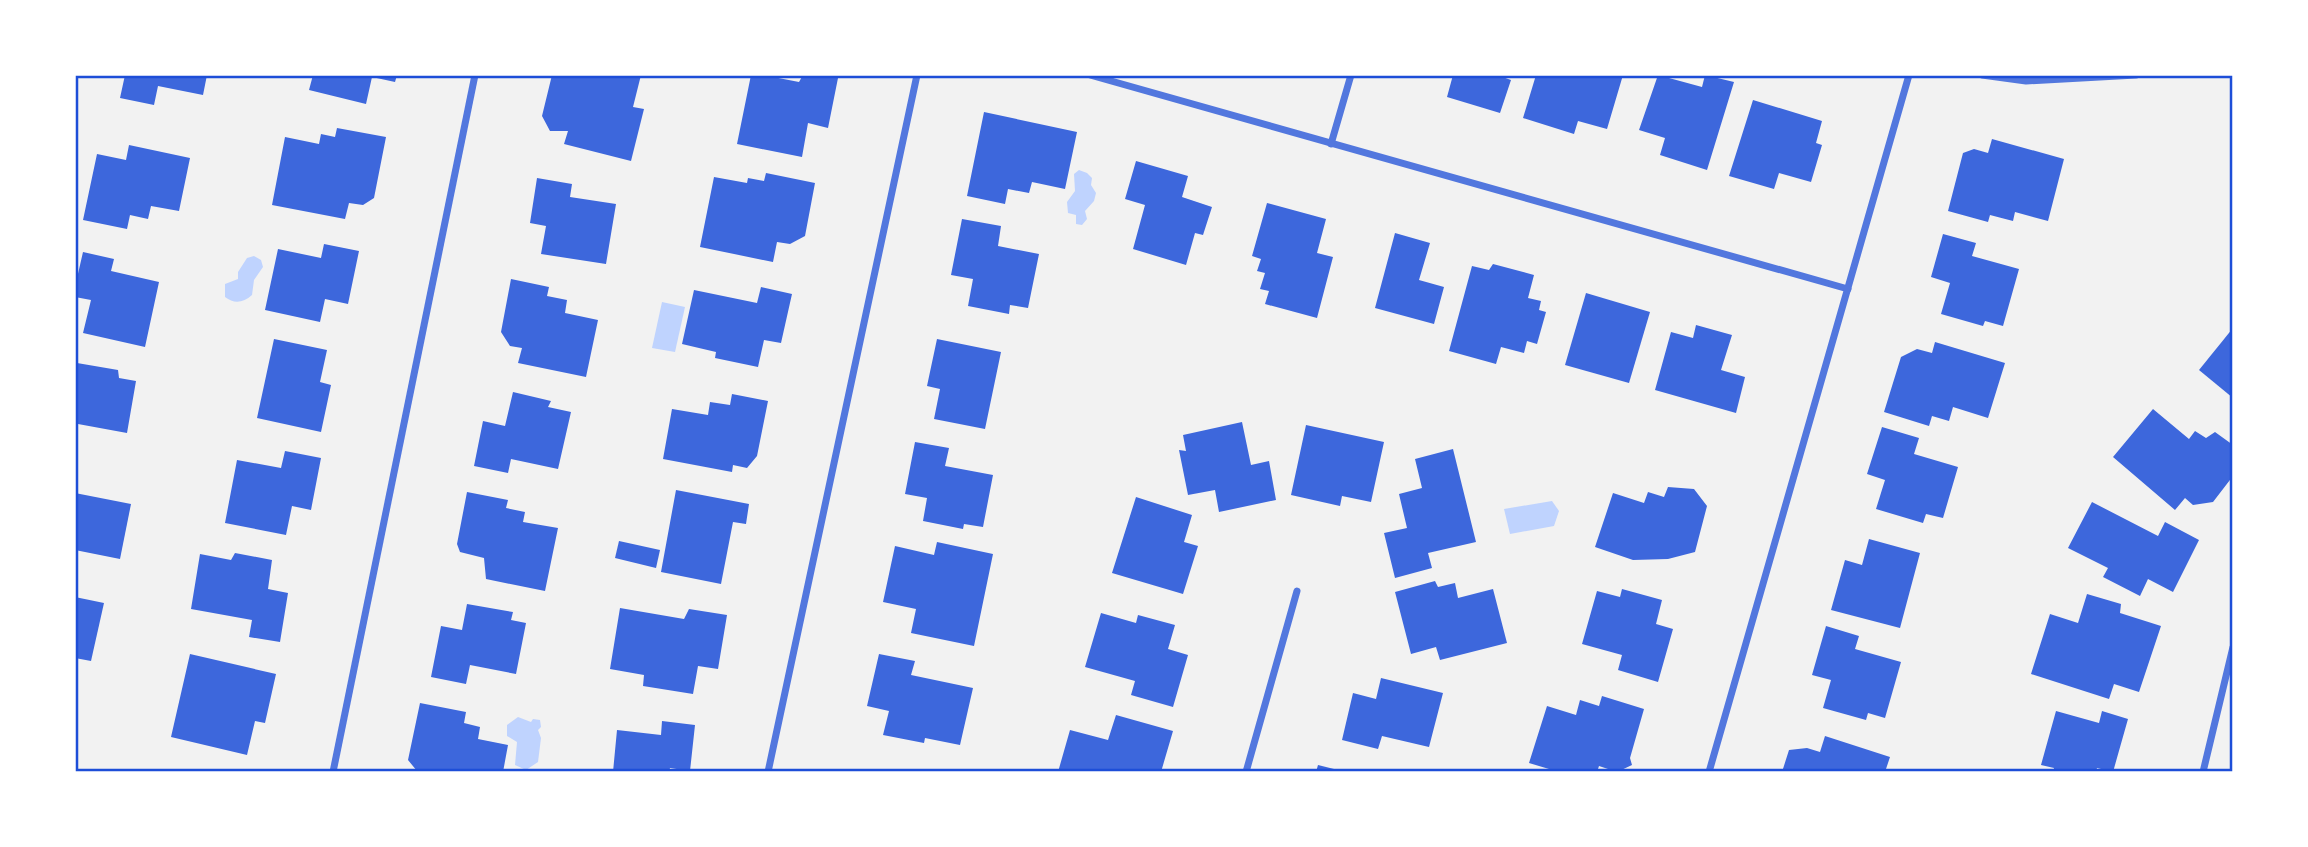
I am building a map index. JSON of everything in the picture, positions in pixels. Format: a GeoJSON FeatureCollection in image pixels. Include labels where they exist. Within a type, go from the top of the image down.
{"type":"FeatureCollection","features":[{"type":"Feature","properties":{"kind":"street"},"geometry":{"type":"LineString","coordinates":[[332,772],[475,75]]}},
{"type":"Feature","properties":{"kind":"street"},"geometry":{"type":"LineString","coordinates":[[768,772],[917,75]]}},
{"type":"Feature","properties":{"kind":"street"},"geometry":{"type":"LineString","coordinates":[[1090,75],[1848,289]]}},
{"type":"Feature","properties":{"kind":"street"},"geometry":{"type":"LineString","coordinates":[[1331,144],[1351,75]]}},
{"type":"Feature","properties":{"kind":"street"},"geometry":{"type":"LineString","coordinates":[[1709,772],[1909,75]]}},
{"type":"Feature","properties":{"kind":"street"},"geometry":{"type":"LineString","coordinates":[[1982,75],[2026,81],[2136,75]]}},
{"type":"Feature","properties":{"kind":"street"},"geometry":{"type":"LineString","coordinates":[[1246,772],[1297,591]]}},
{"type":"Feature","properties":{"kind":"street"},"geometry":{"type":"LineString","coordinates":[[2203,772],[2233,647]]}},
{"type":"Feature","properties":{"kind":"water"},"geometry":{"type":"Polygon","coordinates":[[[1079,170],[1092,178],[1091,185],[1096,193],[1094,201],[1085,211],[1087,219],[1082,225],[1076,224],[1076,215],[1068,213],[1067,202],[1075,191],[1074,174],[1079,170]]]}},
{"type":"Feature","properties":{"kind":"water"},"geometry":{"type":"Polygon","coordinates":[[[254,256],[261,260],[263,267],[254,280],[252,295],[239,302],[228,299],[225,297],[225,284],[238,279],[238,272],[247,258],[254,256]]]}},
{"type":"Feature","properties":{"kind":"water"},"geometry":{"type":"Polygon","coordinates":[[[662,302],[685,307],[675,352],[652,348],[662,302]]]}},
{"type":"Feature","properties":{"kind":"water"},"geometry":{"type":"Polygon","coordinates":[[[1552,501],[1559,511],[1554,526],[1510,534],[1504,509],[1552,501]]]}},
{"type":"Feature","properties":{"kind":"water"},"geometry":{"type":"Polygon","coordinates":[[[518,717],[531,722],[533,719],[540,720],[538,762],[526,770],[515,765],[517,742],[507,736],[507,725],[518,717]]]}},
{"type":"Feature","properties":{"kind":"building"},"geometry":{"type":"Polygon","coordinates":[[[125,75],[207,75],[203,95],[158,86],[154,105],[120,98],[125,75]]]}},
{"type":"Feature","properties":{"kind":"building"},"geometry":{"type":"Polygon","coordinates":[[[313,75],[397,75],[395,82],[372,77],[366,104],[309,90],[313,75]]]}},
{"type":"Feature","properties":{"kind":"building"},"geometry":{"type":"Polygon","coordinates":[[[552,75],[641,75],[633,107],[644,109],[631,161],[564,144],[568,131],[550,131],[542,116],[552,75]]]}},
{"type":"Feature","properties":{"kind":"building"},"geometry":{"type":"Polygon","coordinates":[[[751,75],[799,82],[803,75],[838,78],[828,128],[808,123],[802,157],[737,144],[751,75]]]}},
{"type":"Feature","properties":{"kind":"building"},"geometry":{"type":"Polygon","coordinates":[[[1453,75],[1497,75],[1511,80],[1500,113],[1447,97],[1453,75]]]}},
{"type":"Feature","properties":{"kind":"building"},"geometry":{"type":"Polygon","coordinates":[[[1536,75],[1623,75],[1607,129],[1578,121],[1574,134],[1523,118],[1536,75]]]}},
{"type":"Feature","properties":{"kind":"building"},"geometry":{"type":"Polygon","coordinates":[[[1658,75],[1702,87],[1705,75],[1734,82],[1707,170],[1660,155],[1665,138],[1639,130],[1658,75]]]}},
{"type":"Feature","properties":{"kind":"building"},"geometry":{"type":"Polygon","coordinates":[[[1753,100],[1822,121],[1816,143],[1822,145],[1811,182],[1779,173],[1774,189],[1729,176],[1753,100]]]}},
{"type":"Feature","properties":{"kind":"building"},"geometry":{"type":"Polygon","coordinates":[[[984,112],[1077,132],[1065,189],[1032,182],[1029,193],[1008,189],[1005,204],[967,196],[984,112]]]}},
{"type":"Feature","properties":{"kind":"building"},"geometry":{"type":"Polygon","coordinates":[[[337,128],[386,137],[374,198],[363,205],[349,203],[345,219],[272,205],[285,137],[319,144],[321,134],[335,137],[337,128]]]}},
{"type":"Feature","properties":{"kind":"building"},"geometry":{"type":"Polygon","coordinates":[[[1992,139],[2064,159],[2048,221],[2015,212],[2013,221],[1990,215],[1988,222],[1948,211],[1963,153],[1974,149],[1988,153],[1992,139]]]}},
{"type":"Feature","properties":{"kind":"building"},"geometry":{"type":"Polygon","coordinates":[[[129,145],[190,158],[179,211],[151,206],[148,219],[130,215],[127,229],[83,220],[97,154],[126,160],[129,145]]]}},
{"type":"Feature","properties":{"kind":"building"},"geometry":{"type":"Polygon","coordinates":[[[1136,161],[1188,176],[1182,197],[1212,207],[1203,235],[1195,233],[1186,265],[1133,249],[1145,205],[1125,199],[1136,161]]]}},
{"type":"Feature","properties":{"kind":"building"},"geometry":{"type":"Polygon","coordinates":[[[766,173],[815,183],[805,236],[790,244],[777,242],[773,262],[700,247],[714,177],[747,183],[748,178],[764,181],[766,173]]]}},
{"type":"Feature","properties":{"kind":"building"},"geometry":{"type":"Polygon","coordinates":[[[537,178],[572,184],[570,197],[616,204],[606,264],[541,254],[546,226],[530,223],[537,178]]]}},
{"type":"Feature","properties":{"kind":"building"},"geometry":{"type":"Polygon","coordinates":[[[1267,203],[1326,219],[1317,253],[1333,257],[1317,318],[1265,304],[1269,291],[1260,289],[1265,273],[1257,271],[1261,259],[1252,256],[1267,203]]]}},
{"type":"Feature","properties":{"kind":"building"},"geometry":{"type":"Polygon","coordinates":[[[962,219],[1001,226],[998,246],[1039,254],[1028,308],[1010,305],[1009,314],[968,306],[973,279],[951,275],[962,219]]]}},
{"type":"Feature","properties":{"kind":"building"},"geometry":{"type":"Polygon","coordinates":[[[1395,233],[1430,243],[1419,280],[1444,287],[1434,324],[1375,308],[1395,233]]]}},
{"type":"Feature","properties":{"kind":"building"},"geometry":{"type":"Polygon","coordinates":[[[1943,234],[1976,243],[1972,256],[2019,269],[2003,326],[1985,321],[1983,326],[1941,314],[1950,283],[1931,277],[1943,234]]]}},
{"type":"Feature","properties":{"kind":"building"},"geometry":{"type":"Polygon","coordinates":[[[324,244],[359,251],[348,304],[325,299],[320,322],[265,310],[278,249],[321,258],[324,244]]]}},
{"type":"Feature","properties":{"kind":"building"},"geometry":{"type":"Polygon","coordinates":[[[83,252],[114,259],[111,271],[159,282],[145,347],[83,333],[91,300],[75,297],[75,287],[83,252]]]}},
{"type":"Feature","properties":{"kind":"building"},"geometry":{"type":"Polygon","coordinates":[[[1493,264],[1534,275],[1528,298],[1541,301],[1539,310],[1546,312],[1537,344],[1527,341],[1524,353],[1501,347],[1496,364],[1449,351],[1472,266],[1489,270],[1493,264]]]}},
{"type":"Feature","properties":{"kind":"building"},"geometry":{"type":"Polygon","coordinates":[[[511,279],[549,287],[547,296],[567,300],[565,313],[598,320],[586,377],[518,363],[522,348],[510,346],[501,332],[511,279]]]}},
{"type":"Feature","properties":{"kind":"building"},"geometry":{"type":"Polygon","coordinates":[[[761,287],[792,294],[781,343],[764,340],[758,367],[715,358],[716,352],[682,344],[694,290],[757,303],[761,287]]]}},
{"type":"Feature","properties":{"kind":"building"},"geometry":{"type":"Polygon","coordinates":[[[1586,293],[1650,312],[1629,383],[1565,365],[1586,293]]]}},
{"type":"Feature","properties":{"kind":"building"},"geometry":{"type":"Polygon","coordinates":[[[1696,325],[1732,335],[1721,370],[1745,377],[1736,413],[1655,390],[1671,332],[1693,338],[1696,325]]]}},
{"type":"Feature","properties":{"kind":"building"},"geometry":{"type":"Polygon","coordinates":[[[2233,328],[2233,398],[2199,370],[2233,328]]]}},
{"type":"Feature","properties":{"kind":"building"},"geometry":{"type":"Polygon","coordinates":[[[274,339],[327,350],[320,382],[331,385],[321,432],[257,418],[274,339]]]}},
{"type":"Feature","properties":{"kind":"building"},"geometry":{"type":"Polygon","coordinates":[[[937,339],[1001,352],[985,429],[934,419],[940,389],[927,386],[937,339]]]}},
{"type":"Feature","properties":{"kind":"building"},"geometry":{"type":"Polygon","coordinates":[[[1935,342],[2005,363],[1988,418],[1953,407],[1949,421],[1932,416],[1929,426],[1884,412],[1901,357],[1917,349],[1932,353],[1935,342]]]}},
{"type":"Feature","properties":{"kind":"building"},"geometry":{"type":"Polygon","coordinates":[[[77,363],[118,370],[119,378],[136,381],[127,433],[78,424],[75,434],[77,363]]]}},
{"type":"Feature","properties":{"kind":"building"},"geometry":{"type":"Polygon","coordinates":[[[513,392],[551,401],[548,407],[571,412],[558,469],[511,459],[508,473],[474,466],[483,421],[505,426],[513,392]]]}},
{"type":"Feature","properties":{"kind":"building"},"geometry":{"type":"Polygon","coordinates":[[[732,394],[768,401],[757,456],[747,468],[733,465],[732,472],[663,459],[672,409],[708,415],[710,402],[730,405],[732,394]]]}},
{"type":"Feature","properties":{"kind":"building"},"geometry":{"type":"Polygon","coordinates":[[[2153,409],[2189,439],[2195,431],[2206,438],[2215,432],[2233,445],[2233,476],[2213,502],[2193,505],[2185,498],[2175,510],[2113,457],[2153,409]]]}},
{"type":"Feature","properties":{"kind":"building"},"geometry":{"type":"Polygon","coordinates":[[[1242,422],[1251,465],[1269,461],[1276,500],[1219,512],[1215,490],[1188,495],[1179,450],[1186,451],[1183,435],[1242,422]]]}},
{"type":"Feature","properties":{"kind":"building"},"geometry":{"type":"Polygon","coordinates":[[[1306,425],[1384,442],[1371,502],[1342,496],[1340,506],[1291,495],[1306,425]]]}},
{"type":"Feature","properties":{"kind":"building"},"geometry":{"type":"Polygon","coordinates":[[[1882,427],[1919,438],[1914,454],[1958,467],[1943,518],[1926,514],[1923,523],[1876,509],[1885,480],[1867,474],[1882,427]]]}},
{"type":"Feature","properties":{"kind":"building"},"geometry":{"type":"Polygon","coordinates":[[[915,442],[949,448],[945,466],[993,475],[983,527],[964,524],[963,529],[923,521],[927,498],[905,494],[915,442]]]}},
{"type":"Feature","properties":{"kind":"building"},"geometry":{"type":"Polygon","coordinates":[[[1453,449],[1476,542],[1428,553],[1432,568],[1395,578],[1384,533],[1407,528],[1399,494],[1422,488],[1415,459],[1453,449]]]}},
{"type":"Feature","properties":{"kind":"building"},"geometry":{"type":"Polygon","coordinates":[[[285,451],[321,458],[311,510],[292,506],[286,535],[225,523],[237,460],[281,468],[285,451]]]}},
{"type":"Feature","properties":{"kind":"building"},"geometry":{"type":"Polygon","coordinates":[[[1668,487],[1694,489],[1707,506],[1695,552],[1668,559],[1633,560],[1595,547],[1613,493],[1644,503],[1648,492],[1664,497],[1668,487]]]}},
{"type":"Feature","properties":{"kind":"building"},"geometry":{"type":"Polygon","coordinates":[[[676,490],[749,504],[746,524],[733,522],[721,584],[661,572],[676,490]]]}},
{"type":"Feature","properties":{"kind":"building"},"geometry":{"type":"Polygon","coordinates":[[[467,492],[508,500],[506,508],[525,512],[523,522],[558,528],[545,591],[486,579],[484,558],[460,552],[457,544],[467,492]]]}},
{"type":"Feature","properties":{"kind":"building"},"geometry":{"type":"Polygon","coordinates":[[[75,493],[131,504],[120,559],[75,550],[75,493]]]}},
{"type":"Feature","properties":{"kind":"building"},"geometry":{"type":"Polygon","coordinates":[[[1136,497],[1192,515],[1184,542],[1198,546],[1183,594],[1112,573],[1136,497]]]}},
{"type":"Feature","properties":{"kind":"building"},"geometry":{"type":"Polygon","coordinates":[[[2092,502],[2158,536],[2165,522],[2199,540],[2173,592],[2148,579],[2140,596],[2103,577],[2108,568],[2068,548],[2092,502]]]}},
{"type":"Feature","properties":{"kind":"building"},"geometry":{"type":"Polygon","coordinates":[[[1869,539],[1920,553],[1900,628],[1831,610],[1845,560],[1862,565],[1869,539]]]}},
{"type":"Feature","properties":{"kind":"building"},"geometry":{"type":"Polygon","coordinates":[[[619,541],[660,550],[656,568],[615,558],[619,541]]]}},
{"type":"Feature","properties":{"kind":"building"},"geometry":{"type":"Polygon","coordinates":[[[937,542],[993,554],[974,646],[911,633],[916,609],[883,602],[895,546],[934,555],[937,542]]]}},
{"type":"Feature","properties":{"kind":"building"},"geometry":{"type":"Polygon","coordinates":[[[235,553],[272,560],[268,589],[288,593],[280,642],[249,637],[252,620],[191,609],[200,554],[231,560],[235,553]]]}},
{"type":"Feature","properties":{"kind":"building"},"geometry":{"type":"Polygon","coordinates":[[[1435,581],[1438,587],[1455,583],[1458,598],[1493,589],[1507,643],[1440,660],[1436,647],[1411,654],[1395,592],[1435,581]]]}},
{"type":"Feature","properties":{"kind":"building"},"geometry":{"type":"Polygon","coordinates":[[[1622,589],[1662,600],[1656,624],[1673,629],[1658,682],[1618,670],[1622,655],[1582,644],[1597,591],[1620,597],[1622,589]]]}},
{"type":"Feature","properties":{"kind":"building"},"geometry":{"type":"Polygon","coordinates":[[[2087,594],[2121,604],[2120,613],[2161,626],[2139,692],[2114,684],[2109,699],[2031,674],[2050,614],[2078,623],[2087,594]]]}},
{"type":"Feature","properties":{"kind":"building"},"geometry":{"type":"Polygon","coordinates":[[[75,597],[104,603],[91,661],[75,658],[75,597]]]}},
{"type":"Feature","properties":{"kind":"building"},"geometry":{"type":"Polygon","coordinates":[[[467,604],[513,612],[511,620],[526,623],[516,674],[470,665],[466,684],[431,677],[441,626],[462,630],[467,604]]]}},
{"type":"Feature","properties":{"kind":"building"},"geometry":{"type":"Polygon","coordinates":[[[620,608],[684,619],[689,609],[727,615],[718,669],[698,666],[693,694],[643,686],[644,675],[610,669],[620,608]]]}},
{"type":"Feature","properties":{"kind":"building"},"geometry":{"type":"Polygon","coordinates":[[[1101,613],[1136,623],[1138,615],[1175,625],[1168,649],[1188,655],[1173,707],[1131,695],[1135,681],[1085,667],[1101,613]]]}},
{"type":"Feature","properties":{"kind":"building"},"geometry":{"type":"Polygon","coordinates":[[[1826,626],[1859,636],[1855,649],[1901,662],[1885,718],[1868,713],[1866,720],[1823,708],[1831,680],[1812,675],[1826,626]]]}},
{"type":"Feature","properties":{"kind":"building"},"geometry":{"type":"Polygon","coordinates":[[[190,654],[276,674],[265,723],[255,721],[247,755],[171,737],[190,654]]]}},
{"type":"Feature","properties":{"kind":"building"},"geometry":{"type":"Polygon","coordinates":[[[879,654],[915,661],[911,675],[973,688],[960,745],[925,738],[924,743],[883,735],[889,711],[867,706],[879,654]]]}},
{"type":"Feature","properties":{"kind":"building"},"geometry":{"type":"Polygon","coordinates":[[[1381,678],[1443,693],[1429,747],[1382,736],[1378,749],[1342,740],[1353,693],[1376,699],[1381,678]]]}},
{"type":"Feature","properties":{"kind":"building"},"geometry":{"type":"Polygon","coordinates":[[[1602,696],[1644,709],[1630,758],[1632,765],[1617,772],[1599,766],[1597,772],[1559,772],[1529,763],[1547,706],[1576,715],[1580,700],[1599,706],[1602,696]]]}},
{"type":"Feature","properties":{"kind":"building"},"geometry":{"type":"Polygon","coordinates":[[[420,703],[466,712],[464,723],[480,727],[478,739],[508,745],[503,772],[417,771],[408,760],[420,703]]]}},
{"type":"Feature","properties":{"kind":"building"},"geometry":{"type":"Polygon","coordinates":[[[2056,711],[2099,723],[2102,711],[2128,719],[2113,772],[2097,768],[2096,772],[2053,772],[2054,768],[2041,765],[2056,711]]]}},
{"type":"Feature","properties":{"kind":"building"},"geometry":{"type":"Polygon","coordinates":[[[1116,715],[1173,731],[1161,772],[1058,772],[1070,730],[1108,740],[1116,715]]]}},
{"type":"Feature","properties":{"kind":"building"},"geometry":{"type":"Polygon","coordinates":[[[662,721],[695,725],[690,771],[670,768],[669,772],[613,772],[617,730],[661,735],[662,721]]]}},
{"type":"Feature","properties":{"kind":"building"},"geometry":{"type":"Polygon","coordinates":[[[1825,736],[1890,757],[1885,772],[1782,772],[1789,750],[1807,748],[1820,752],[1825,736]]]}},
{"type":"Feature","properties":{"kind":"building"},"geometry":{"type":"Polygon","coordinates":[[[1318,765],[1342,771],[1342,772],[1316,772],[1318,765]]]}}]}
